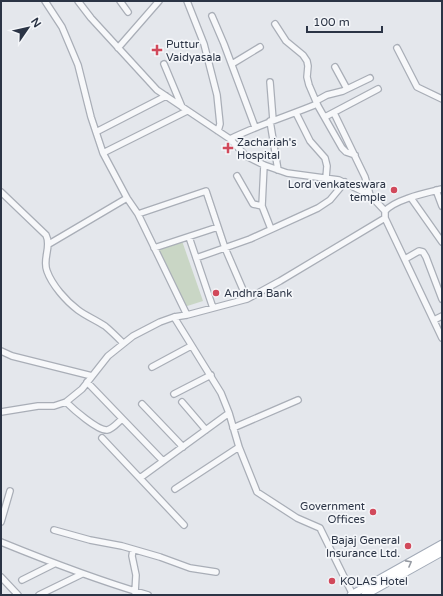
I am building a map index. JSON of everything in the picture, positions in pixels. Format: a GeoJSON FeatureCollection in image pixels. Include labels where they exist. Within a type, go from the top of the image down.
{"type":"FeatureCollection","features":[{"type":"Feature","properties":{"kind":"main road"},"geometry":{"type":"LineString","coordinates":[[352,595],[442,544]]}},
{"type":"Feature","properties":{"kind":"main road"},"geometry":{"type":"LineString","coordinates":[[365,595],[442,552]]}},
{"type":"Feature","properties":{"kind":"street"},"geometry":{"type":"LineString","coordinates":[[45,1],[62,27],[78,65],[103,153],[127,198],[138,214],[187,315]]}},
{"type":"Feature","properties":{"kind":"street"},"geometry":{"type":"LineString","coordinates":[[78,1],[91,18],[157,90],[230,139],[246,156],[264,165],[287,173],[345,182],[370,195],[385,210],[385,218],[442,338]]}},
{"type":"Feature","properties":{"kind":"street"},"geometry":{"type":"LineString","coordinates":[[120,1],[128,12]]}},
{"type":"Feature","properties":{"kind":"street"},"geometry":{"type":"LineString","coordinates":[[118,48],[159,1]]}},
{"type":"Feature","properties":{"kind":"street"},"geometry":{"type":"LineString","coordinates":[[187,1],[204,44],[217,95],[220,124],[218,131]]}},
{"type":"Feature","properties":{"kind":"street"},"geometry":{"type":"LineString","coordinates":[[212,16],[232,64],[255,127]]}},
{"type":"Feature","properties":{"kind":"street"},"geometry":{"type":"LineString","coordinates":[[275,24],[286,41],[303,55],[307,61],[307,76],[317,102],[342,148],[346,152],[355,155]]}},
{"type":"Feature","properties":{"kind":"street"},"geometry":{"type":"LineString","coordinates":[[232,64],[260,47]]}},
{"type":"Feature","properties":{"kind":"street"},"geometry":{"type":"LineString","coordinates":[[396,48],[417,88],[442,99]]}},
{"type":"Feature","properties":{"kind":"street"},"geometry":{"type":"LineString","coordinates":[[164,64],[185,109]]}},
{"type":"Feature","properties":{"kind":"street"},"geometry":{"type":"LineString","coordinates":[[335,67],[347,89]]}},
{"type":"Feature","properties":{"kind":"street"},"geometry":{"type":"LineString","coordinates":[[230,139],[272,120],[296,113],[327,95],[347,89],[370,78]]}},
{"type":"Feature","properties":{"kind":"street"},"geometry":{"type":"LineString","coordinates":[[270,82],[272,120],[278,170]]}},
{"type":"Feature","properties":{"kind":"street"},"geometry":{"type":"LineString","coordinates":[[325,117],[378,89]]}},
{"type":"Feature","properties":{"kind":"street"},"geometry":{"type":"LineString","coordinates":[[96,132],[166,96]]}},
{"type":"Feature","properties":{"kind":"street"},"geometry":{"type":"LineString","coordinates":[[103,153],[185,109]]}},
{"type":"Feature","properties":{"kind":"street"},"geometry":{"type":"LineString","coordinates":[[296,113],[310,140],[325,158],[327,166],[326,178]]}},
{"type":"Feature","properties":{"kind":"street"},"geometry":{"type":"LineString","coordinates":[[334,113],[365,177],[370,195]]}},
{"type":"Feature","properties":{"kind":"street"},"geometry":{"type":"LineString","coordinates":[[264,165],[262,206],[271,229]]}},
{"type":"Feature","properties":{"kind":"street"},"geometry":{"type":"LineString","coordinates":[[237,176],[253,204],[262,206]]}},
{"type":"Feature","properties":{"kind":"street"},"geometry":{"type":"LineString","coordinates":[[196,258],[250,239],[318,208],[330,200],[345,182]]}},
{"type":"Feature","properties":{"kind":"street"},"geometry":{"type":"LineString","coordinates":[[385,210],[388,207],[411,198],[439,189],[442,206]]}},
{"type":"Feature","properties":{"kind":"street"},"geometry":{"type":"LineString","coordinates":[[138,214],[206,191],[225,248],[247,299]]}},
{"type":"Feature","properties":{"kind":"street"},"geometry":{"type":"LineString","coordinates":[[1,192],[46,235],[49,244],[45,258],[46,270],[50,279],[62,294],[77,309],[105,327],[123,343]]}},
{"type":"Feature","properties":{"kind":"street"},"geometry":{"type":"LineString","coordinates":[[49,244],[127,198]]}},
{"type":"Feature","properties":{"kind":"street"},"geometry":{"type":"LineString","coordinates":[[411,198],[442,242]]}},
{"type":"Feature","properties":{"kind":"street"},"geometry":{"type":"LineString","coordinates":[[1,412],[38,406],[54,406],[66,402],[82,389],[108,356],[133,336],[149,327],[174,317],[247,299],[304,267],[385,218]]}},
{"type":"Feature","properties":{"kind":"street"},"geometry":{"type":"LineString","coordinates":[[154,248],[218,227]]}},
{"type":"Feature","properties":{"kind":"street"},"geometry":{"type":"LineString","coordinates":[[189,237],[213,308]]}},
{"type":"Feature","properties":{"kind":"street"},"geometry":{"type":"LineString","coordinates":[[405,259],[419,251],[423,252],[442,299]]}},
{"type":"Feature","properties":{"kind":"street"},"geometry":{"type":"LineString","coordinates":[[434,320],[442,316]]}},
{"type":"Feature","properties":{"kind":"street"},"geometry":{"type":"LineString","coordinates":[[174,317],[221,393],[256,492],[297,518],[320,528],[352,595]]}},
{"type":"Feature","properties":{"kind":"street"},"geometry":{"type":"LineString","coordinates":[[152,367],[192,346]]}},
{"type":"Feature","properties":{"kind":"street"},"geometry":{"type":"LineString","coordinates":[[1,350],[12,356],[92,376]]}},
{"type":"Feature","properties":{"kind":"street"},"geometry":{"type":"LineString","coordinates":[[174,394],[211,375]]}},
{"type":"Feature","properties":{"kind":"street"},"geometry":{"type":"LineString","coordinates":[[87,382],[163,461]]}},
{"type":"Feature","properties":{"kind":"street"},"geometry":{"type":"LineString","coordinates":[[233,428],[298,400]]}},
{"type":"Feature","properties":{"kind":"street"},"geometry":{"type":"LineString","coordinates":[[66,402],[76,411],[103,429],[110,428],[122,419]]}},
{"type":"Feature","properties":{"kind":"street"},"geometry":{"type":"LineString","coordinates":[[182,402],[206,430]]}},
{"type":"Feature","properties":{"kind":"street"},"geometry":{"type":"LineString","coordinates":[[142,404],[183,447]]}},
{"type":"Feature","properties":{"kind":"street"},"geometry":{"type":"LineString","coordinates":[[140,478],[229,414]]}},
{"type":"Feature","properties":{"kind":"street"},"geometry":{"type":"LineString","coordinates":[[102,438],[184,525]]}},
{"type":"Feature","properties":{"kind":"street"},"geometry":{"type":"LineString","coordinates":[[175,489],[239,447]]}},
{"type":"Feature","properties":{"kind":"street"},"geometry":{"type":"LineString","coordinates":[[1,522],[10,491]]}},
{"type":"Feature","properties":{"kind":"street"},"geometry":{"type":"LineString","coordinates":[[54,530],[90,540],[122,546],[160,557],[190,568],[216,572]]}},
{"type":"Feature","properties":{"kind":"street"},"geometry":{"type":"LineString","coordinates":[[1,542],[54,564],[135,593],[148,595]]}},
{"type":"Feature","properties":{"kind":"street"},"geometry":{"type":"LineString","coordinates":[[133,550],[132,556],[136,575],[135,593]]}},
{"type":"Feature","properties":{"kind":"street"},"geometry":{"type":"LineString","coordinates":[[22,580],[54,564]]}},
{"type":"Feature","properties":{"kind":"street"},"geometry":{"type":"LineString","coordinates":[[39,595],[82,574]]}},
{"type":"Feature","properties":{"kind":"street"},"geometry":{"type":"LineString","coordinates":[[1,577],[18,595]]}},
{"type":"Feature","properties":{"kind":"green space"},"geometry":{"type":"Polygon","coordinates":[[[181,238],[203,301],[181,308],[153,245],[181,238]]]}},
{"type":"Feature","properties":{"kind":"place","name":"Puttur Vaidyasala"},"geometry":{"type":"Point","coordinates":[157,50]}},
{"type":"Feature","properties":{"kind":"place","name":"Zachariah's Hospital"},"geometry":{"type":"Point","coordinates":[228,148]}},
{"type":"Feature","properties":{"kind":"place","name":"Lord venkateswara temple"},"geometry":{"type":"Point","coordinates":[394,190]}},
{"type":"Feature","properties":{"kind":"place","name":"Andhra Bank"},"geometry":{"type":"Point","coordinates":[216,293]}},
{"type":"Feature","properties":{"kind":"place","name":"Government Offices"},"geometry":{"type":"Point","coordinates":[373,512]}},
{"type":"Feature","properties":{"kind":"place","name":"Bajaj General Insurance Ltd."},"geometry":{"type":"Point","coordinates":[408,546]}},
{"type":"Feature","properties":{"kind":"place","name":"KOLAS Hotel"},"geometry":{"type":"Point","coordinates":[332,581]}}]}
